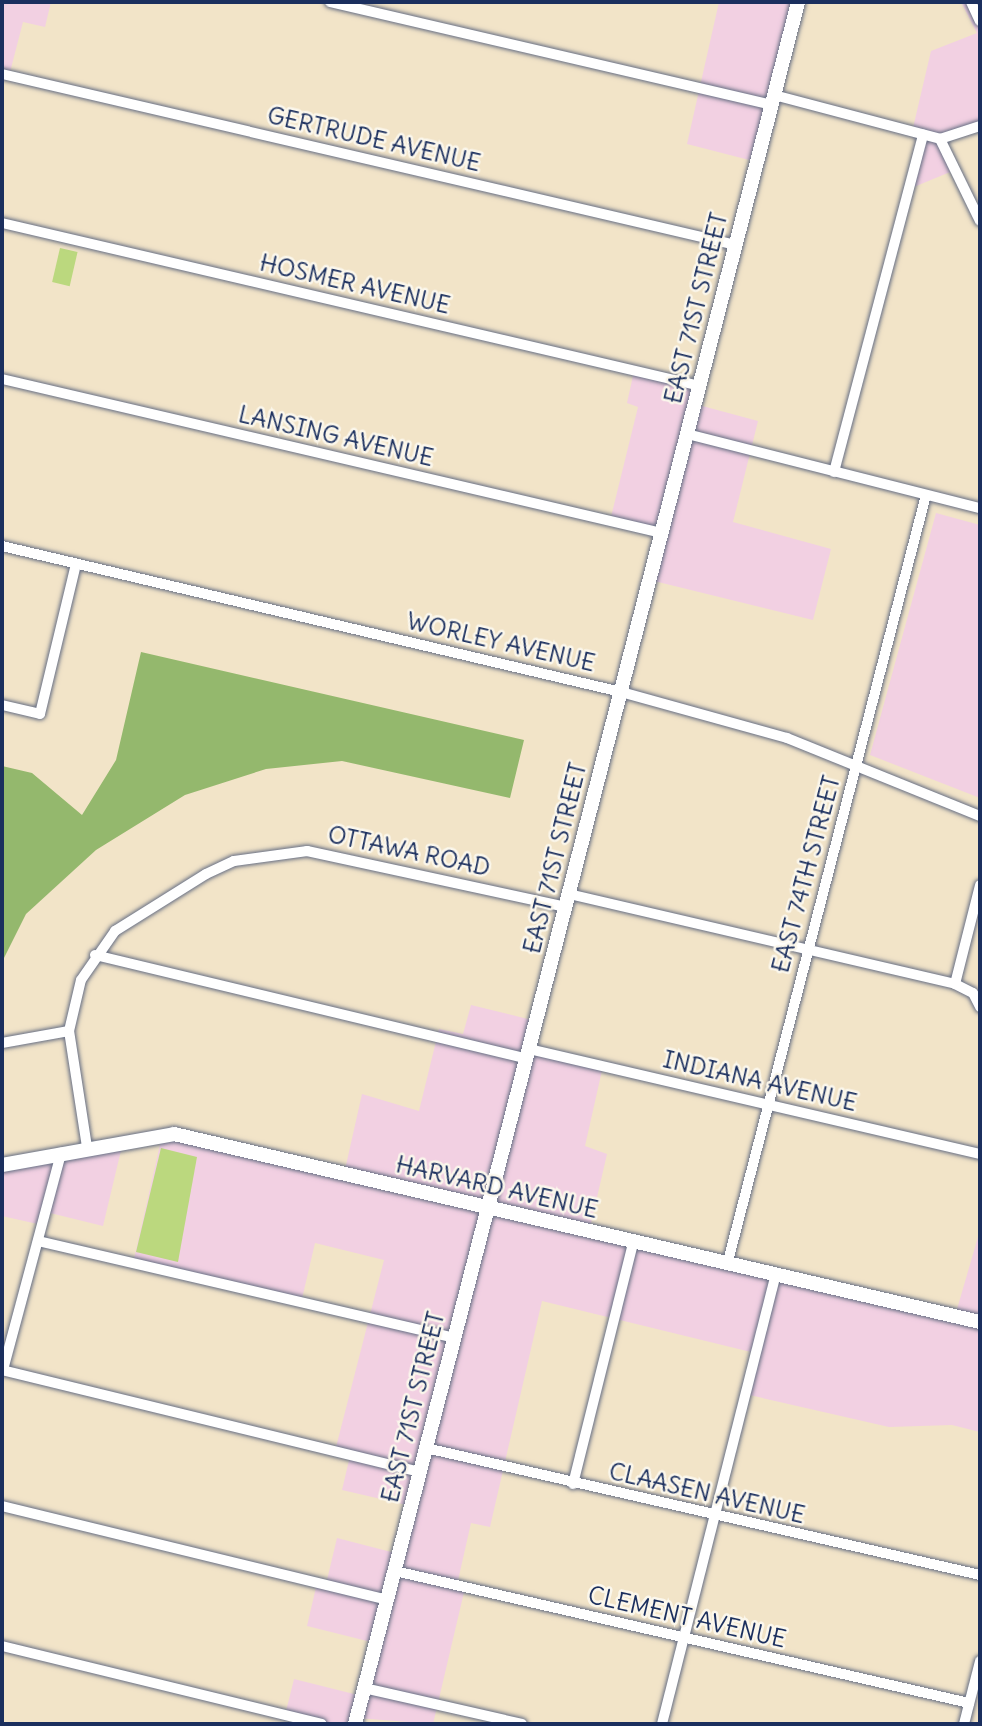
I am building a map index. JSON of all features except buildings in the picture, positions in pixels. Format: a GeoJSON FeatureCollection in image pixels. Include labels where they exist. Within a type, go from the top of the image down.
{"type":"FeatureCollection","features":[{"type":"Feature","properties":{"kind":"main road","name":"EAST 71ST STREET"},"geometry":{"type":"LineString","coordinates":[[355,1724],[798,2]]}},
{"type":"Feature","properties":{"kind":"main road","name":"HARVARD AVENUE"},"geometry":{"type":"LineString","coordinates":[[2,1165],[87,1147],[174,1134],[980,1322]]}},
{"type":"Feature","properties":{"kind":"street"},"geometry":{"type":"LineString","coordinates":[[330,2],[940,139],[980,126]]}},
{"type":"Feature","properties":{"kind":"street"},"geometry":{"type":"LineString","coordinates":[[971,2],[980,21]]}},
{"type":"Feature","properties":{"kind":"street","name":"GERTRUDE AVENUE"},"geometry":{"type":"LineString","coordinates":[[2,75],[736,245]]}},
{"type":"Feature","properties":{"kind":"street"},"geometry":{"type":"LineString","coordinates":[[834,472],[923,135]]}},
{"type":"Feature","properties":{"kind":"street"},"geometry":{"type":"LineString","coordinates":[[940,139],[980,221]]}},
{"type":"Feature","properties":{"kind":"street","name":"HOSMER AVENUE"},"geometry":{"type":"LineString","coordinates":[[2,223],[700,386]]}},
{"type":"Feature","properties":{"kind":"street","name":"LANSING AVENUE"},"geometry":{"type":"LineString","coordinates":[[2,379],[662,533]]}},
{"type":"Feature","properties":{"kind":"street"},"geometry":{"type":"LineString","coordinates":[[687,434],[980,508]]}},
{"type":"Feature","properties":{"kind":"street","name":"EAST 74TH STREET"},"geometry":{"type":"LineString","coordinates":[[727,1265],[926,495]]}},
{"type":"Feature","properties":{"kind":"street","name":"WORLEY AVENUE"},"geometry":{"type":"LineString","coordinates":[[2,546],[621,692],[787,738],[980,816]]}},
{"type":"Feature","properties":{"kind":"street"},"geometry":{"type":"LineString","coordinates":[[2,705],[40,714],[76,564]]}},
{"type":"Feature","properties":{"kind":"street","name":"OTTAWA ROAD"},"geometry":{"type":"LineString","coordinates":[[87,1147],[69,1031],[73,1003],[95,955],[140,913],[206,874],[268,854],[350,856],[808,950],[955,984],[973,993],[980,1007]]}},
{"type":"Feature","properties":{"kind":"street"},"geometry":{"type":"LineString","coordinates":[[955,984],[980,885]]}},
{"type":"Feature","properties":{"kind":"street","name":"INDIANA AVENUE"},"geometry":{"type":"LineString","coordinates":[[95,955],[528,1054],[768,1104],[980,1154]]}},
{"type":"Feature","properties":{"kind":"street"},"geometry":{"type":"LineString","coordinates":[[2,1043],[69,1031]]}},
{"type":"Feature","properties":{"kind":"street"},"geometry":{"type":"LineString","coordinates":[[61,1153],[2,1370],[420,1472]]}},
{"type":"Feature","properties":{"kind":"street"},"geometry":{"type":"LineString","coordinates":[[38,1241],[454,1338]]}},
{"type":"Feature","properties":{"kind":"street"},"geometry":{"type":"LineString","coordinates":[[573,1484],[633,1243]]}},
{"type":"Feature","properties":{"kind":"street"},"geometry":{"type":"LineString","coordinates":[[662,1724],[775,1276]]}},
{"type":"Feature","properties":{"kind":"street","name":"CLAASEN AVENUE"},"geometry":{"type":"LineString","coordinates":[[426,1448],[713,1517],[980,1575]]}},
{"type":"Feature","properties":{"kind":"street"},"geometry":{"type":"LineString","coordinates":[[2,1506],[387,1600]]}},
{"type":"Feature","properties":{"kind":"street","name":"CLEMENT AVENUE"},"geometry":{"type":"LineString","coordinates":[[395,1571],[969,1703]]}},
{"type":"Feature","properties":{"kind":"street"},"geometry":{"type":"LineString","coordinates":[[2,1646],[322,1724]]}},
{"type":"Feature","properties":{"kind":"street"},"geometry":{"type":"LineString","coordinates":[[964,1724],[980,1661]]}},
{"type":"Feature","properties":{"kind":"street"},"geometry":{"type":"LineString","coordinates":[[364,1688],[522,1724]]}},
{"type":"Feature","properties":{"kind":"shaded area"},"geometry":{"type":"Polygon","coordinates":[[[2,2],[51,2],[45,27],[23,22],[9,76],[2,74],[2,2]]]}},
{"type":"Feature","properties":{"kind":"shaded area"},"geometry":{"type":"Polygon","coordinates":[[[719,2],[798,2],[757,162],[687,144],[719,2]]]}},
{"type":"Feature","properties":{"kind":"shaded area"},"geometry":{"type":"Polygon","coordinates":[[[961,2],[980,2],[980,126],[940,139],[955,170],[909,189],[923,135],[912,132],[931,51],[977,33],[961,2]]]}},
{"type":"Feature","properties":{"kind":"shaded area"},"geometry":{"type":"Polygon","coordinates":[[[634,371],[700,386],[695,404],[758,421],[733,522],[831,549],[813,620],[650,580],[662,533],[610,521],[638,407],[627,403],[634,371]]]}},
{"type":"Feature","properties":{"kind":"shaded area"},"geometry":{"type":"Polygon","coordinates":[[[936,513],[980,525],[980,798],[870,755],[936,513]]]}},
{"type":"Feature","properties":{"kind":"shaded area"},"geometry":{"type":"Polygon","coordinates":[[[471,1005],[536,1021],[529,1048],[603,1066],[585,1146],[607,1154],[589,1232],[955,1316],[980,1230],[980,1432],[952,1425],[889,1427],[745,1394],[755,1353],[542,1301],[490,1527],[471,1523],[457,1585],[465,1588],[433,1724],[357,1718],[355,1724],[322,1724],[285,1715],[294,1679],[362,1696],[375,1643],[307,1626],[317,1583],[326,1584],[337,1538],[399,1554],[411,1506],[342,1490],[350,1456],[335,1451],[384,1260],[315,1243],[301,1303],[133,1263],[162,1136],[344,1174],[362,1094],[419,1111],[439,1029],[463,1034],[471,1005]]]}},
{"type":"Feature","properties":{"kind":"shaded area"},"geometry":{"type":"Polygon","coordinates":[[[123,1142],[103,1226],[46,1212],[42,1225],[2,1216],[2,1165],[123,1142]]]}},
{"type":"Feature","properties":{"kind":"green space"},"geometry":{"type":"Polygon","coordinates":[[[60,248],[78,252],[70,286],[52,282],[60,248]]]}},
{"type":"Feature","properties":{"kind":"green space"},"geometry":{"type":"Polygon","coordinates":[[[141,652],[524,740],[510,798],[342,761],[266,769],[185,795],[96,850],[26,914],[2,962],[2,766],[32,773],[82,815],[116,760],[141,652]]]}},
{"type":"Feature","properties":{"kind":"green space"},"geometry":{"type":"Polygon","coordinates":[[[161,1148],[197,1157],[178,1262],[136,1252],[161,1148]]]}}]}
